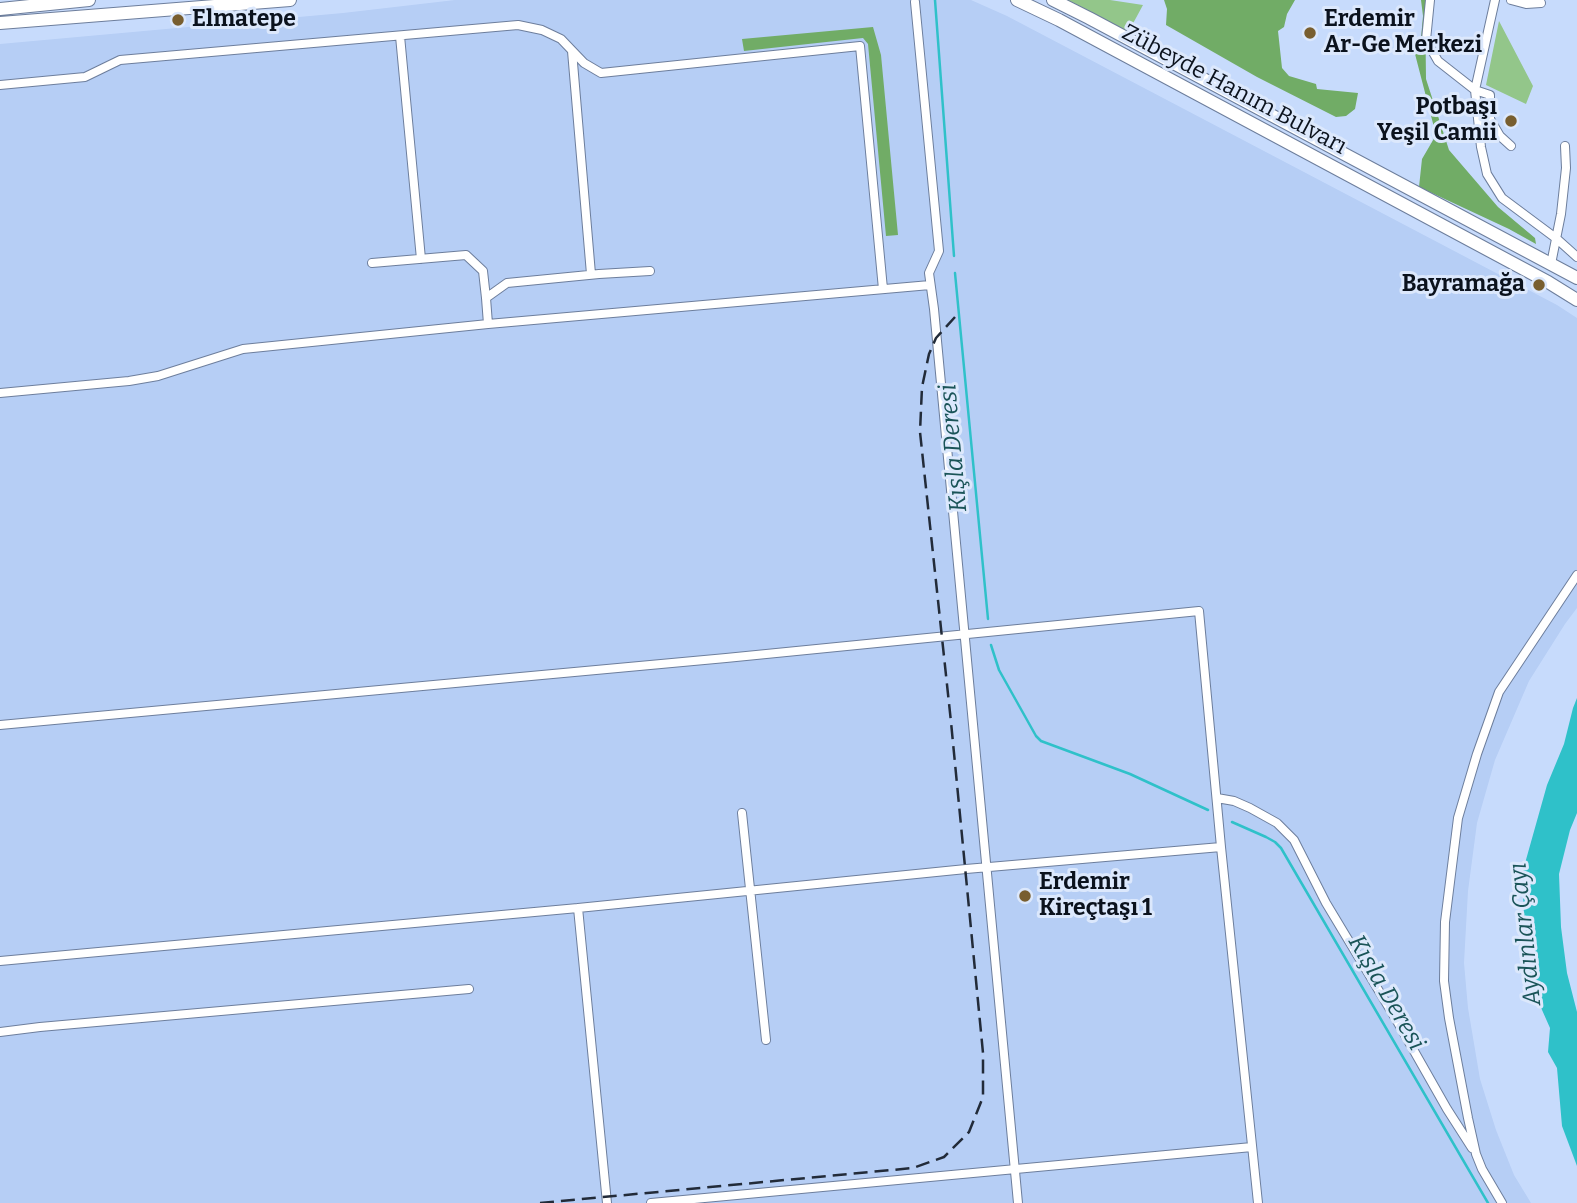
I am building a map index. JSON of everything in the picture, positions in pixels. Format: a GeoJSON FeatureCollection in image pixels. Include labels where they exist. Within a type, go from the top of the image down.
{"type":"FeatureCollection","features":[{"type":"Feature","properties":{"kind":"highway"},"geometry":{"type":"LineString","coordinates":[[0,9],[89,0]]}},
{"type":"Feature","properties":{"kind":"highway"},"geometry":{"type":"LineString","coordinates":[[0,23],[290,0]]}},
{"type":"Feature","properties":{"kind":"highway","name":"Zübeyde Hanım Bulvarı"},"geometry":{"type":"LineString","coordinates":[[1017,0],[1564,290],[1577,300]]}},
{"type":"Feature","properties":{"kind":"highway","name":"Zübeyde Hanım Bulvarı"},"geometry":{"type":"LineString","coordinates":[[1053,0],[1577,278]]}},
{"type":"Feature","properties":{"kind":"street"},"geometry":{"type":"LineString","coordinates":[[1430,0],[1426,40],[1438,61],[1475,90],[1490,95],[1490,119],[1500,136],[1511,146]]}},
{"type":"Feature","properties":{"kind":"street"},"geometry":{"type":"LineString","coordinates":[[1495,0],[1475,90],[1480,147],[1487,174],[1502,198],[1576,255]]}},
{"type":"Feature","properties":{"kind":"street"},"geometry":{"type":"LineString","coordinates":[[1511,0],[1526,4],[1541,3]]}},
{"type":"Feature","properties":{"kind":"street"},"geometry":{"type":"LineString","coordinates":[[915,2],[939,251],[929,273],[930,285],[1018,1203]]}},
{"type":"Feature","properties":{"kind":"street"},"geometry":{"type":"LineString","coordinates":[[0,85],[85,77],[120,60],[518,26],[541,30],[561,39],[584,63],[601,73],[860,46],[883,289]]}},
{"type":"Feature","properties":{"kind":"street"},"geometry":{"type":"LineString","coordinates":[[400,36],[421,259]]}},
{"type":"Feature","properties":{"kind":"street"},"geometry":{"type":"LineString","coordinates":[[571,50],[591,275]]}},
{"type":"Feature","properties":{"kind":"street"},"geometry":{"type":"LineString","coordinates":[[1551,264],[1566,168],[1565,146]]}},
{"type":"Feature","properties":{"kind":"street"},"geometry":{"type":"LineString","coordinates":[[372,263],[466,255],[483,271],[488,324]]}},
{"type":"Feature","properties":{"kind":"street"},"geometry":{"type":"LineString","coordinates":[[486,298],[507,283],[650,271]]}},
{"type":"Feature","properties":{"kind":"street"},"geometry":{"type":"LineString","coordinates":[[0,393],[158,376],[243,349],[488,324],[930,285]]}},
{"type":"Feature","properties":{"kind":"street"},"geometry":{"type":"LineString","coordinates":[[1502,1203],[1476,1154],[1448,1018],[1444,981],[1445,922],[1458,818],[1499,692],[1577,575]]}},
{"type":"Feature","properties":{"kind":"street"},"geometry":{"type":"LineString","coordinates":[[0,725],[1199,611],[1258,1203]]}},
{"type":"Feature","properties":{"kind":"street"},"geometry":{"type":"LineString","coordinates":[[1217,798],[1250,808],[1277,823],[1294,840],[1326,903],[1476,1154]]}},
{"type":"Feature","properties":{"kind":"street"},"geometry":{"type":"LineString","coordinates":[[742,813],[766,1040]]}},
{"type":"Feature","properties":{"kind":"street"},"geometry":{"type":"LineString","coordinates":[[0,961],[1221,847]]}},
{"type":"Feature","properties":{"kind":"street"},"geometry":{"type":"LineString","coordinates":[[578,908],[607,1203]]}},
{"type":"Feature","properties":{"kind":"street"},"geometry":{"type":"LineString","coordinates":[[0,1032],[469,989]]}},
{"type":"Feature","properties":{"kind":"street"},"geometry":{"type":"LineString","coordinates":[[651,1203],[1252,1147]]}},
{"type":"Feature","properties":{"kind":"shaded area"},"geometry":{"type":"Polygon","coordinates":[[[455,0],[971,0],[1007,16],[1557,305],[1577,318],[1577,608],[1529,681],[1495,760],[1477,823],[1468,891],[1464,963],[1468,1008],[1480,1079],[1514,1175],[1531,1203],[0,1203],[0,44],[343,13],[455,0]]]}},
{"type":"Feature","properties":{"kind":"shaded area"},"geometry":{"type":"Polygon","coordinates":[[[1067,0],[1110,0],[1143,5],[1127,31],[1067,0]]]}},
{"type":"Feature","properties":{"kind":"shaded area"},"geometry":{"type":"Polygon","coordinates":[[[1164,0],[1295,0],[1287,14],[1284,27],[1278,31],[1282,68],[1289,76],[1316,84],[1317,89],[1358,93],[1355,109],[1346,116],[1336,117],[1257,77],[1166,25],[1167,9],[1164,0]]]}},
{"type":"Feature","properties":{"kind":"shaded area"},"geometry":{"type":"Polygon","coordinates":[[[1421,0],[1425,0],[1426,79],[1449,150],[1498,207],[1535,238],[1536,244],[1419,187],[1422,159],[1436,135],[1415,54],[1421,38],[1421,0]]]}},
{"type":"Feature","properties":{"kind":"shaded area"},"geometry":{"type":"Polygon","coordinates":[[[1499,21],[1533,86],[1526,104],[1486,85],[1499,21]]]}},
{"type":"Feature","properties":{"kind":"shaded area"},"geometry":{"type":"Polygon","coordinates":[[[873,27],[881,55],[898,235],[886,236],[868,44],[863,38],[744,51],[742,39],[873,27]]]}},
{"type":"Feature","properties":{"kind":"water","name":"Aydınlar Çayı"},"geometry":{"type":"Polygon","coordinates":[[[1577,698],[1577,813],[1559,874],[1561,927],[1567,973],[1577,1012],[1577,1166],[1562,1126],[1557,1068],[1548,1052],[1550,1028],[1527,976],[1522,874],[1547,785],[1564,744],[1577,698]]]}},
{"type":"Feature","properties":{"kind":"waterway","name":"Kışla Deresi"},"geometry":{"type":"LineString","coordinates":[[935,0],[954,256]]}},
{"type":"Feature","properties":{"kind":"waterway","name":"Kışla Deresi"},"geometry":{"type":"LineString","coordinates":[[955,273],[988,619]]}},
{"type":"Feature","properties":{"kind":"waterway","name":"Kışla Deresi"},"geometry":{"type":"LineString","coordinates":[[991,645],[999,670],[1041,741],[1130,774],[1208,810]]}},
{"type":"Feature","properties":{"kind":"waterway","name":"Kışla Deresi"},"geometry":{"type":"LineString","coordinates":[[1232,822],[1266,837],[1281,848],[1488,1203]]}},
{"type":"Feature","properties":{"kind":"railway"},"geometry":{"type":"LineString","coordinates":[[540,1203],[913,1168],[944,1157],[969,1132],[983,1097],[983,1053],[920,432],[922,387],[929,354],[936,338],[955,317]]}},
{"type":"Feature","properties":{"kind":"place","name":"Elmatepe"},"geometry":{"type":"Point","coordinates":[178,20]}},
{"type":"Feature","properties":{"kind":"place","name":"Erdemir Ar-Ge Merkezi"},"geometry":{"type":"Point","coordinates":[1310,33]}},
{"type":"Feature","properties":{"kind":"place","name":"Potbaşı Yeşil Camii"},"geometry":{"type":"Point","coordinates":[1511,121]}},
{"type":"Feature","properties":{"kind":"place","name":"Bayramağa"},"geometry":{"type":"Point","coordinates":[1539,285]}},
{"type":"Feature","properties":{"kind":"place","name":"Erdemir Kireçtaşı 1"},"geometry":{"type":"Point","coordinates":[1025,896]}}]}
